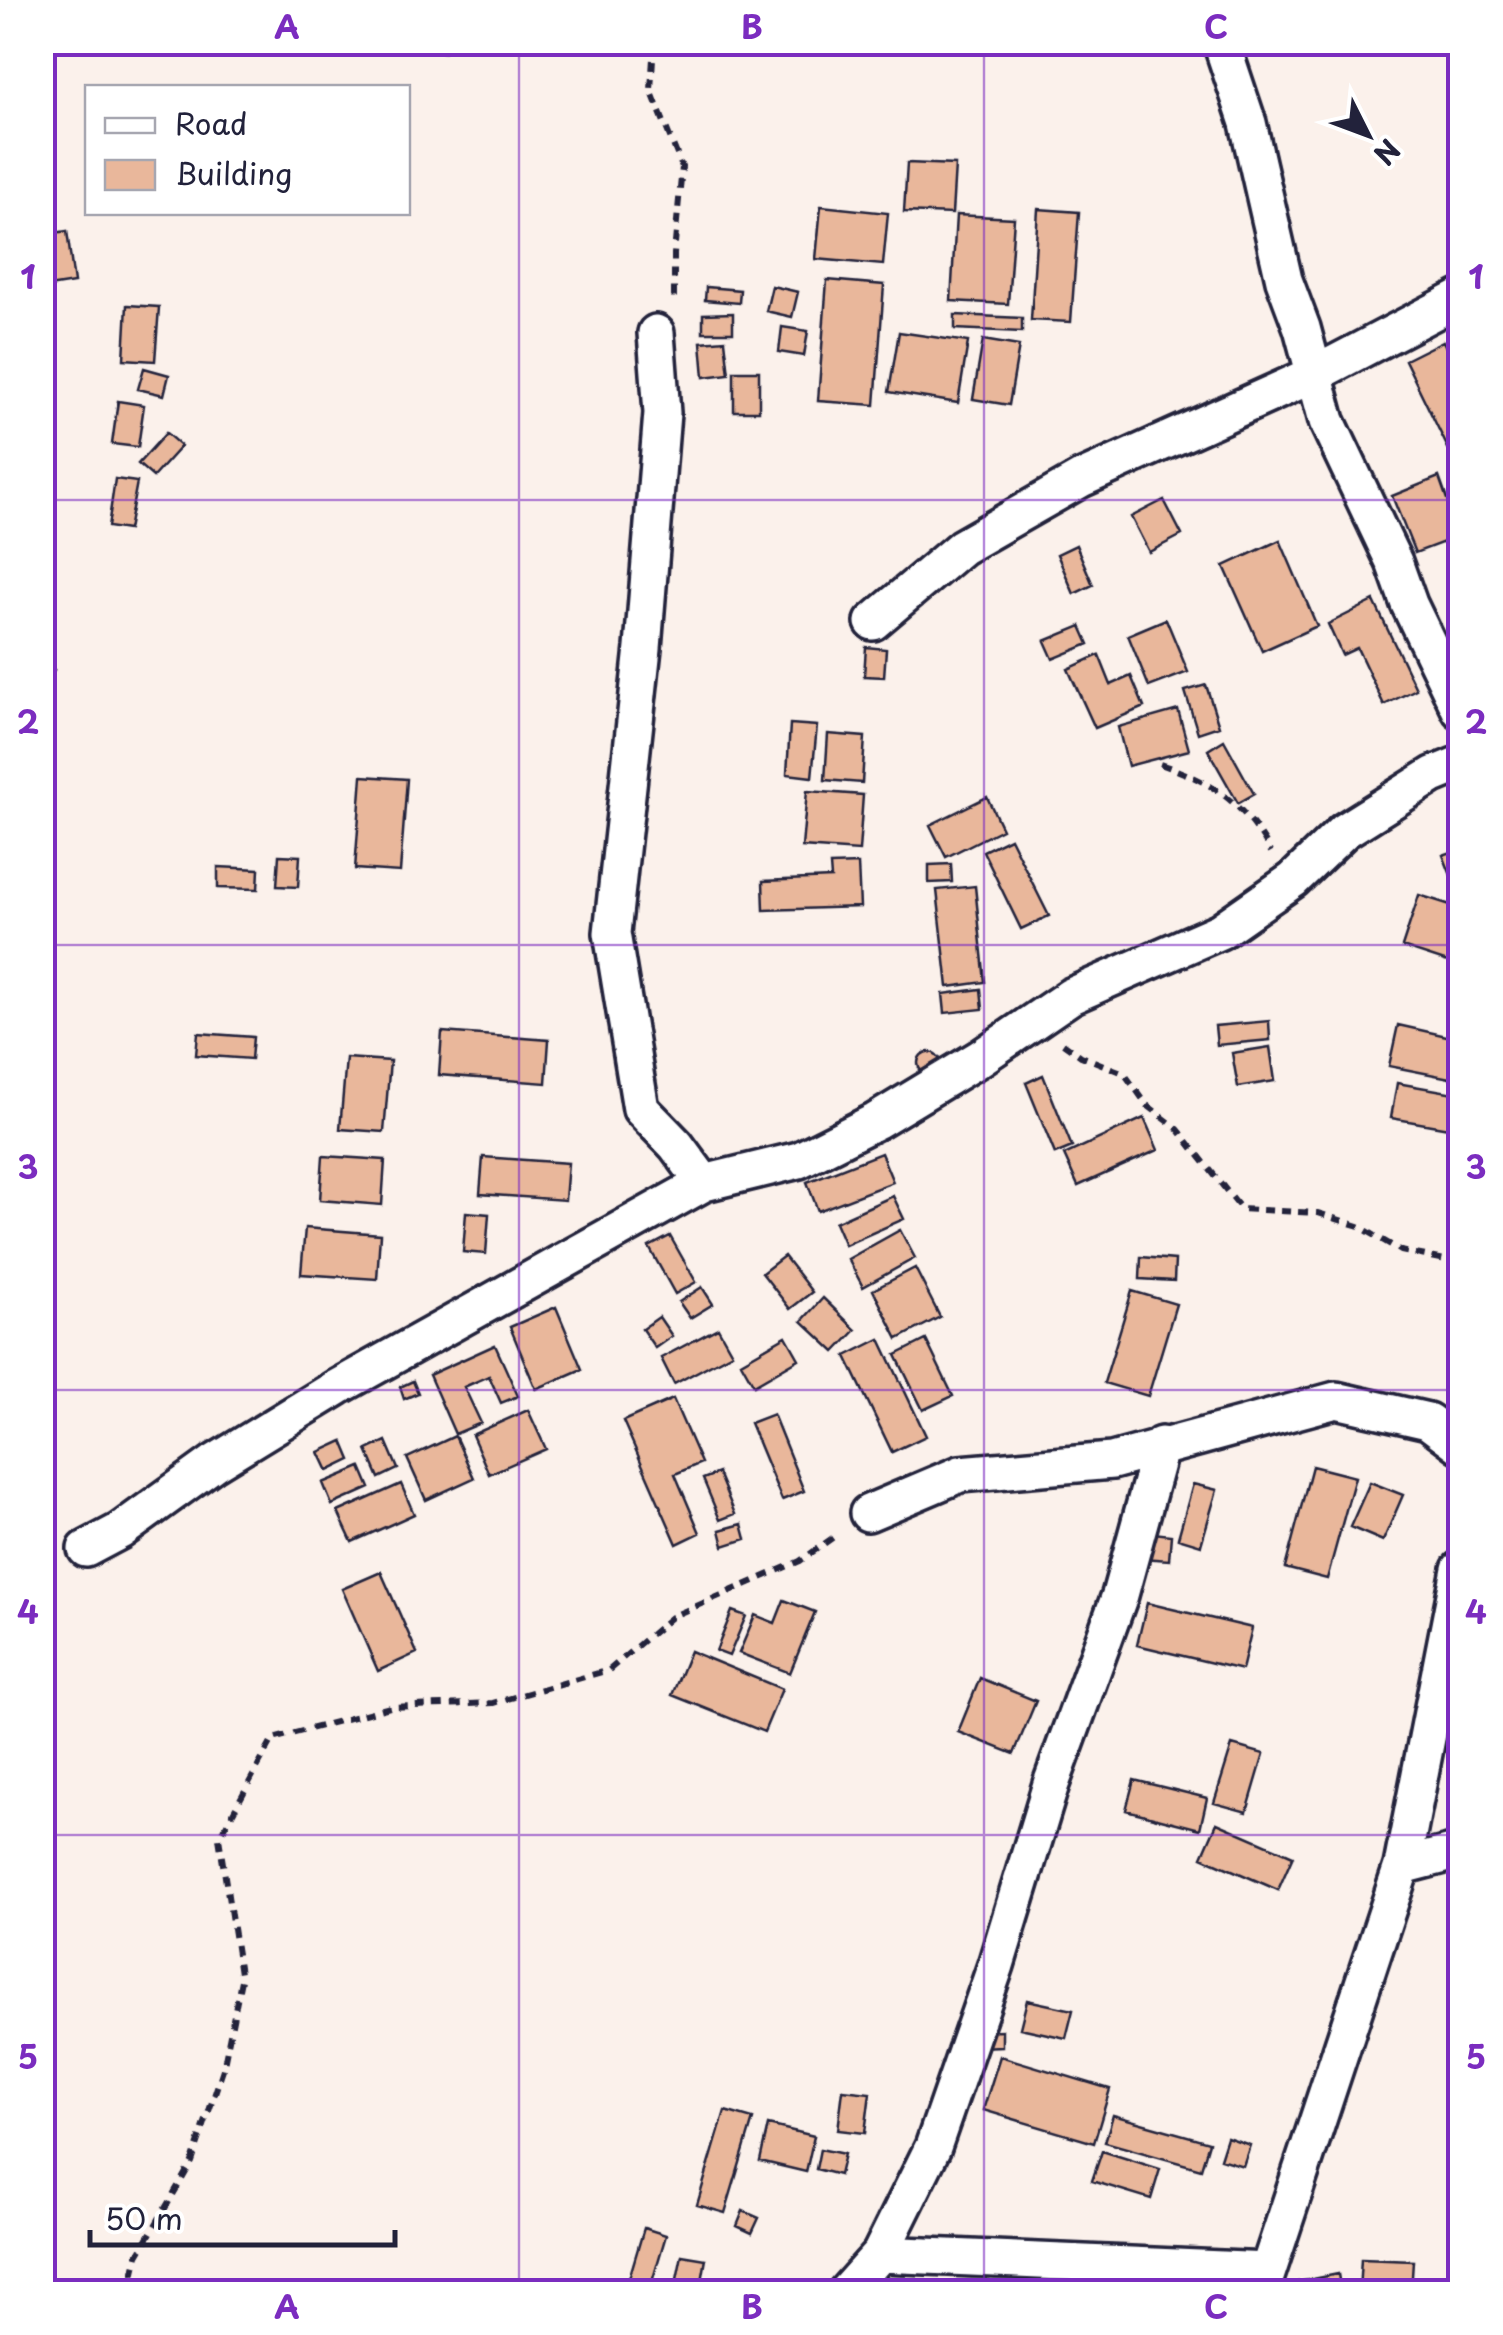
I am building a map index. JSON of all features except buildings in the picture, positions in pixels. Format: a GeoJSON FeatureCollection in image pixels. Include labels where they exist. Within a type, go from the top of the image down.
{"type":"FeatureCollection","features":[{"type":"Feature","properties":{"kind":"street"},"geometry":{"type":"LineString","coordinates":[[1221,42],[1248,123],[1284,280],[1302,328],[1327,420],[1460,710]]}},
{"type":"Feature","properties":{"kind":"street"},"geometry":{"type":"LineString","coordinates":[[873,622],[962,547],[1064,489],[1315,374],[1460,298]]}},
{"type":"Feature","properties":{"kind":"street"},"geometry":{"type":"LineString","coordinates":[[665,320],[662,414],[644,648],[612,933],[641,1109],[676,1145],[704,1183]]}},
{"type":"Feature","properties":{"kind":"street"},"geometry":{"type":"LineString","coordinates":[[86,1549],[120,1531],[214,1463],[338,1387],[704,1183],[799,1160],[891,1112],[1071,996],[1220,931],[1292,880],[1344,832],[1433,775],[1460,764]]}},
{"type":"Feature","properties":{"kind":"street"},"geometry":{"type":"LineString","coordinates":[[868,1513],[960,1474],[1112,1460],[1336,1400],[1428,1421],[1460,1445]]}},
{"type":"Feature","properties":{"kind":"street"},"geometry":{"type":"LineString","coordinates":[[846,2292],[880,2254],[932,2147],[984,2002],[1051,1784],[1120,1595],[1162,1445]]}},
{"type":"Feature","properties":{"kind":"street"},"geometry":{"type":"LineString","coordinates":[[880,2254],[1264,2282],[1402,1866],[1460,1569]]}},
{"type":"Feature","properties":{"kind":"street"},"geometry":{"type":"LineString","coordinates":[[1402,1866],[1460,1851]]}},
{"type":"Feature","properties":{"kind":"path"},"geometry":{"type":"LineString","coordinates":[[654,42],[651,90],[682,167],[665,320]]}},
{"type":"Feature","properties":{"kind":"path"},"geometry":{"type":"LineString","coordinates":[[1160,764],[1196,776],[1235,802],[1292,880]]}},
{"type":"Feature","properties":{"kind":"path"},"geometry":{"type":"LineString","coordinates":[[1034,1021],[1081,1056],[1124,1073],[1147,1105],[1178,1129],[1240,1209],[1318,1213],[1358,1226],[1401,1251],[1460,1263]]}},
{"type":"Feature","properties":{"kind":"path"},"geometry":{"type":"LineString","coordinates":[[129,2292],[138,2254],[192,2162],[223,2069],[240,1980],[219,1838],[273,1739],[390,1707],[493,1703],[609,1670],[671,1616],[800,1561],[868,1513]]}}]}
